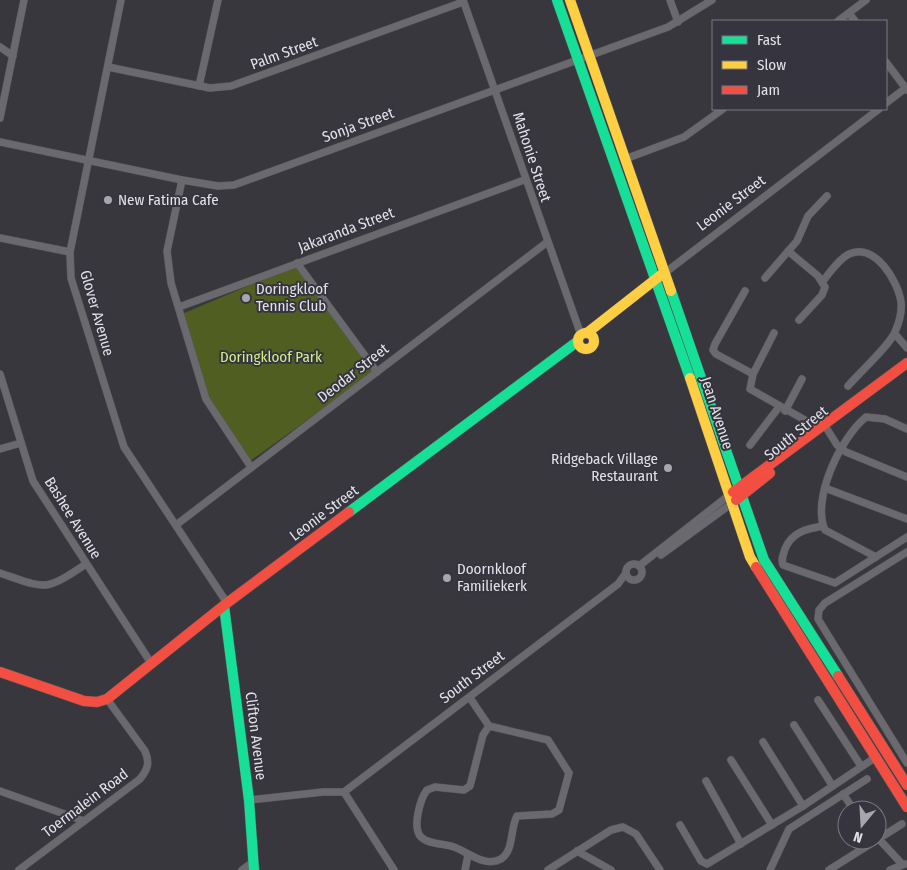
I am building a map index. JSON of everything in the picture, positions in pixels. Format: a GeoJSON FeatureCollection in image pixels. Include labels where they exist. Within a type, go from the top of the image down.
{"type":"FeatureCollection","features":[{"type":"Feature","properties":{"kind":"main road","name":"Jean Avenue"},"geometry":{"type":"LineString","coordinates":[[557,0],[577,62],[656,279],[729,500],[755,567],[796,622],[907,785]]}},
{"type":"Feature","properties":{"kind":"main road","name":"Jean Avenue"},"geometry":{"type":"LineString","coordinates":[[570,0],[666,272],[764,560],[796,622],[907,807]]}},
{"type":"Feature","properties":{"kind":"main road"},"geometry":{"type":"LineString","coordinates":[[614,126],[609,132],[621,167],[620,178]]}},
{"type":"Feature","properties":{"kind":"main road","name":"Leonie Street"},"geometry":{"type":"LineString","coordinates":[[107,699],[225,605],[562,354],[585,339],[666,272]]}},
{"type":"Feature","properties":{"kind":"main road","name":"South Street"},"geometry":{"type":"LineString","coordinates":[[729,500],[907,363]]}},
{"type":"Feature","properties":{"kind":"main road","name":"Clifton Avenue"},"geometry":{"type":"LineString","coordinates":[[225,605],[249,800],[254,866]]}},
{"type":"Feature","properties":{"kind":"main road"},"geometry":{"type":"LineString","coordinates":[[205,621],[217,621],[228,628]]}},
{"type":"Feature","properties":{"kind":"main road"},"geometry":{"type":"LineString","coordinates":[[0,672],[84,701],[97,702],[107,699]]}},
{"type":"Feature","properties":{"kind":"street"},"geometry":{"type":"LineString","coordinates":[[0,118],[24,0]]}},
{"type":"Feature","properties":{"kind":"street","name":"Glover Avenue"},"geometry":{"type":"LineString","coordinates":[[121,0],[70,252],[70,271],[120,438],[127,453],[176,525],[225,605]]}},
{"type":"Feature","properties":{"kind":"street"},"geometry":{"type":"LineString","coordinates":[[199,86],[218,0]]}},
{"type":"Feature","properties":{"kind":"street"},"geometry":{"type":"LineString","coordinates":[[670,0],[678,22]]}},
{"type":"Feature","properties":{"kind":"street","name":"Sonja Street"},"geometry":{"type":"LineString","coordinates":[[0,142],[182,180],[218,186],[234,185],[590,57],[678,22],[712,0]]}},
{"type":"Feature","properties":{"kind":"street"},"geometry":{"type":"LineString","coordinates":[[839,20],[866,0]]}},
{"type":"Feature","properties":{"kind":"street","name":"Palm Street"},"geometry":{"type":"LineString","coordinates":[[108,67],[199,86],[220,88],[231,86],[463,1]]}},
{"type":"Feature","properties":{"kind":"street","name":"Mahonie Street"},"geometry":{"type":"LineString","coordinates":[[463,1],[496,90],[524,180],[574,322],[585,339]]}},
{"type":"Feature","properties":{"kind":"street"},"geometry":{"type":"LineString","coordinates":[[849,13],[854,20]]}},
{"type":"Feature","properties":{"kind":"street"},"geometry":{"type":"LineString","coordinates":[[0,47],[13,56]]}},
{"type":"Feature","properties":{"kind":"street"},"geometry":{"type":"LineString","coordinates":[[887,63],[906,89],[887,102]]}},
{"type":"Feature","properties":{"kind":"street"},"geometry":{"type":"LineString","coordinates":[[625,159],[684,137],[722,110]]}},
{"type":"Feature","properties":{"kind":"street","name":"Leonie Street"},"geometry":{"type":"LineString","coordinates":[[666,272],[878,110]]}},
{"type":"Feature","properties":{"kind":"street"},"geometry":{"type":"LineString","coordinates":[[182,180],[167,251],[169,278],[206,399],[251,467]]}},
{"type":"Feature","properties":{"kind":"street","name":"Jakaranda Street"},"geometry":{"type":"LineString","coordinates":[[179,307],[524,180]]}},
{"type":"Feature","properties":{"kind":"street"},"geometry":{"type":"LineString","coordinates":[[765,278],[797,241],[808,216],[827,196]]}},
{"type":"Feature","properties":{"kind":"street"},"geometry":{"type":"LineString","coordinates":[[0,238],[70,252]]}},
{"type":"Feature","properties":{"kind":"street","name":"Deodar Street"},"geometry":{"type":"LineString","coordinates":[[176,525],[546,243]]}},
{"type":"Feature","properties":{"kind":"street"},"geometry":{"type":"LineString","coordinates":[[788,251],[823,281],[824,292],[799,320]]}},
{"type":"Feature","properties":{"kind":"street"},"geometry":{"type":"LineString","coordinates":[[823,281],[842,258],[851,253],[866,253],[876,257],[893,280],[900,299],[901,307],[895,334],[848,386]]}},
{"type":"Feature","properties":{"kind":"street"},"geometry":{"type":"LineString","coordinates":[[297,263],[377,372]]}},
{"type":"Feature","properties":{"kind":"street"},"geometry":{"type":"LineString","coordinates":[[746,291],[714,344],[713,350],[716,354],[753,374]]}},
{"type":"Feature","properties":{"kind":"street"},"geometry":{"type":"LineString","coordinates":[[774,333],[753,374],[749,386],[752,391],[782,409],[823,429],[841,449],[907,477]]}},
{"type":"Feature","properties":{"kind":"street"},"geometry":{"type":"LineString","coordinates":[[895,334],[907,348]]}},
{"type":"Feature","properties":{"kind":"street","name":"Bashee Avenue"},"geometry":{"type":"LineString","coordinates":[[0,374],[33,481],[151,663]]}},
{"type":"Feature","properties":{"kind":"street"},"geometry":{"type":"LineString","coordinates":[[750,445],[782,409],[802,379]]}},
{"type":"Feature","properties":{"kind":"street"},"geometry":{"type":"LineString","coordinates":[[876,556],[830,535],[824,526],[825,488],[841,449],[859,424],[870,416],[893,421],[907,429]]}},
{"type":"Feature","properties":{"kind":"street"},"geometry":{"type":"LineString","coordinates":[[0,449],[21,443]]}},
{"type":"Feature","properties":{"kind":"street"},"geometry":{"type":"LineString","coordinates":[[825,488],[907,519]]}},
{"type":"Feature","properties":{"kind":"street","name":"South Street"},"geometry":{"type":"LineString","coordinates":[[640,568],[729,500]]}},
{"type":"Feature","properties":{"kind":"street"},"geometry":{"type":"LineString","coordinates":[[824,526],[807,529],[792,537],[782,558],[783,565],[835,583],[907,536]]}},
{"type":"Feature","properties":{"kind":"street"},"geometry":{"type":"LineString","coordinates":[[907,552],[830,599],[819,610],[818,619],[907,763]]}},
{"type":"Feature","properties":{"kind":"street"},"geometry":{"type":"LineString","coordinates":[[0,573],[37,585],[47,586],[60,582],[86,564]]}},
{"type":"Feature","properties":{"kind":"street"},"geometry":{"type":"LineString","coordinates":[[629,566],[640,568],[639,578],[632,580],[626,573],[629,566]]}},
{"type":"Feature","properties":{"kind":"street","name":"South Street"},"geometry":{"type":"LineString","coordinates":[[344,792],[618,584],[626,573]]}},
{"type":"Feature","properties":{"kind":"street","name":"South Street"},"geometry":{"type":"LineString","coordinates":[[618,584],[632,580]]}},
{"type":"Feature","properties":{"kind":"street"},"geometry":{"type":"LineString","coordinates":[[470,698],[489,726],[548,740],[566,765],[569,777],[562,805],[555,813],[517,816],[506,853],[501,859],[487,861],[468,855],[455,847],[423,838],[417,831],[427,790],[435,787],[464,790],[470,786],[483,735],[489,726]]}},
{"type":"Feature","properties":{"kind":"street","name":"Toermalein Road"},"geometry":{"type":"LineString","coordinates":[[19,870],[140,779],[148,764],[145,751],[107,699]]}},
{"type":"Feature","properties":{"kind":"street"},"geometry":{"type":"LineString","coordinates":[[818,700],[861,766]]}},
{"type":"Feature","properties":{"kind":"street"},"geometry":{"type":"LineString","coordinates":[[794,725],[832,785]]}},
{"type":"Feature","properties":{"kind":"street"},"geometry":{"type":"LineString","coordinates":[[763,742],[802,806]]}},
{"type":"Feature","properties":{"kind":"street"},"geometry":{"type":"LineString","coordinates":[[680,825],[694,850],[705,864],[772,825],[876,757]]}},
{"type":"Feature","properties":{"kind":"street"},"geometry":{"type":"LineString","coordinates":[[731,760],[772,825]]}},
{"type":"Feature","properties":{"kind":"street"},"geometry":{"type":"LineString","coordinates":[[770,870],[789,829],[867,779]]}},
{"type":"Feature","properties":{"kind":"street"},"geometry":{"type":"LineString","coordinates":[[706,781],[741,844]]}},
{"type":"Feature","properties":{"kind":"street"},"geometry":{"type":"LineString","coordinates":[[0,791],[84,821]]}},
{"type":"Feature","properties":{"kind":"street"},"geometry":{"type":"LineString","coordinates":[[249,800],[323,792],[344,792],[394,870]]}},
{"type":"Feature","properties":{"kind":"street"},"geometry":{"type":"LineString","coordinates":[[843,794],[847,800]]}},
{"type":"Feature","properties":{"kind":"street"},"geometry":{"type":"LineString","coordinates":[[887,833],[902,824]]}},
{"type":"Feature","properties":{"kind":"street"},"geometry":{"type":"LineString","coordinates":[[548,870],[611,830],[622,827],[636,834],[660,870]]}},
{"type":"Feature","properties":{"kind":"street"},"geometry":{"type":"LineString","coordinates":[[887,847],[905,864],[890,870]]}},
{"type":"Feature","properties":{"kind":"street"},"geometry":{"type":"LineString","coordinates":[[829,870],[860,850]]}},
{"type":"Feature","properties":{"kind":"street"},"geometry":{"type":"LineString","coordinates":[[577,851],[612,870]]}},
{"type":"Feature","properties":{"kind":"street"},"geometry":{"type":"LineString","coordinates":[[465,870],[468,855]]}},
{"type":"Feature","properties":{"kind":"street"},"geometry":{"type":"LineString","coordinates":[[242,870],[254,866]]}},
{"type":"Feature","properties":{"kind":"green space","name":"Doringkloof Park"},"geometry":{"type":"Polygon","coordinates":[[[295,266],[374,372],[250,461],[208,399],[182,314],[295,266]]]}},
{"type":"Feature","properties":{"kind":"traffic: fast"},"geometry":{"type":"LineString","coordinates":[[557,0],[690,378]]}},
{"type":"Feature","properties":{"kind":"traffic: fast"},"geometry":{"type":"LineString","coordinates":[[671,291],[764,560],[838,676]]}},
{"type":"Feature","properties":{"kind":"traffic: fast"},"geometry":{"type":"LineString","coordinates":[[349,512],[578,341]]}},
{"type":"Feature","properties":{"kind":"traffic: fast"},"geometry":{"type":"LineString","coordinates":[[224,606],[249,800],[254,870]]}},
{"type":"Feature","properties":{"kind":"traffic: slow"},"geometry":{"type":"LineString","coordinates":[[570,0],[671,291]]}},
{"type":"Feature","properties":{"kind":"traffic: slow"},"geometry":{"type":"LineString","coordinates":[[587,333],[661,275]]}},
{"type":"Feature","properties":{"kind":"traffic: slow"},"geometry":{"type":"LineString","coordinates":[[586,333],[592,335],[594,341],[592,347],[586,349],[580,347],[578,341],[580,335],[586,333]]}},
{"type":"Feature","properties":{"kind":"traffic: slow"},"geometry":{"type":"LineString","coordinates":[[690,378],[750,557],[756,567]]}},
{"type":"Feature","properties":{"kind":"traffic: jam"},"geometry":{"type":"LineString","coordinates":[[733,492],[907,363]]}},
{"type":"Feature","properties":{"kind":"traffic: jam"},"geometry":{"type":"LineString","coordinates":[[736,500],[770,473]]}},
{"type":"Feature","properties":{"kind":"traffic: jam"},"geometry":{"type":"LineString","coordinates":[[0,672],[84,701],[97,702],[107,699],[227,603],[349,512]]}},
{"type":"Feature","properties":{"kind":"traffic: jam"},"geometry":{"type":"LineString","coordinates":[[756,567],[907,807]]}},
{"type":"Feature","properties":{"kind":"traffic: jam"},"geometry":{"type":"LineString","coordinates":[[838,676],[907,785]]}},
{"type":"Feature","properties":{"kind":"place","name":"New Fatima Cafe"},"geometry":{"type":"Point","coordinates":[108,200]}},
{"type":"Feature","properties":{"kind":"place","name":"Doringkloof Tennis Club"},"geometry":{"type":"Point","coordinates":[246,298]}},
{"type":"Feature","properties":{"kind":"place","name":"Ridgeback Village Restaurant"},"geometry":{"type":"Point","coordinates":[668,468]}},
{"type":"Feature","properties":{"kind":"place","name":"Doornkloof Familiekerk"},"geometry":{"type":"Point","coordinates":[447,578]}}]}
